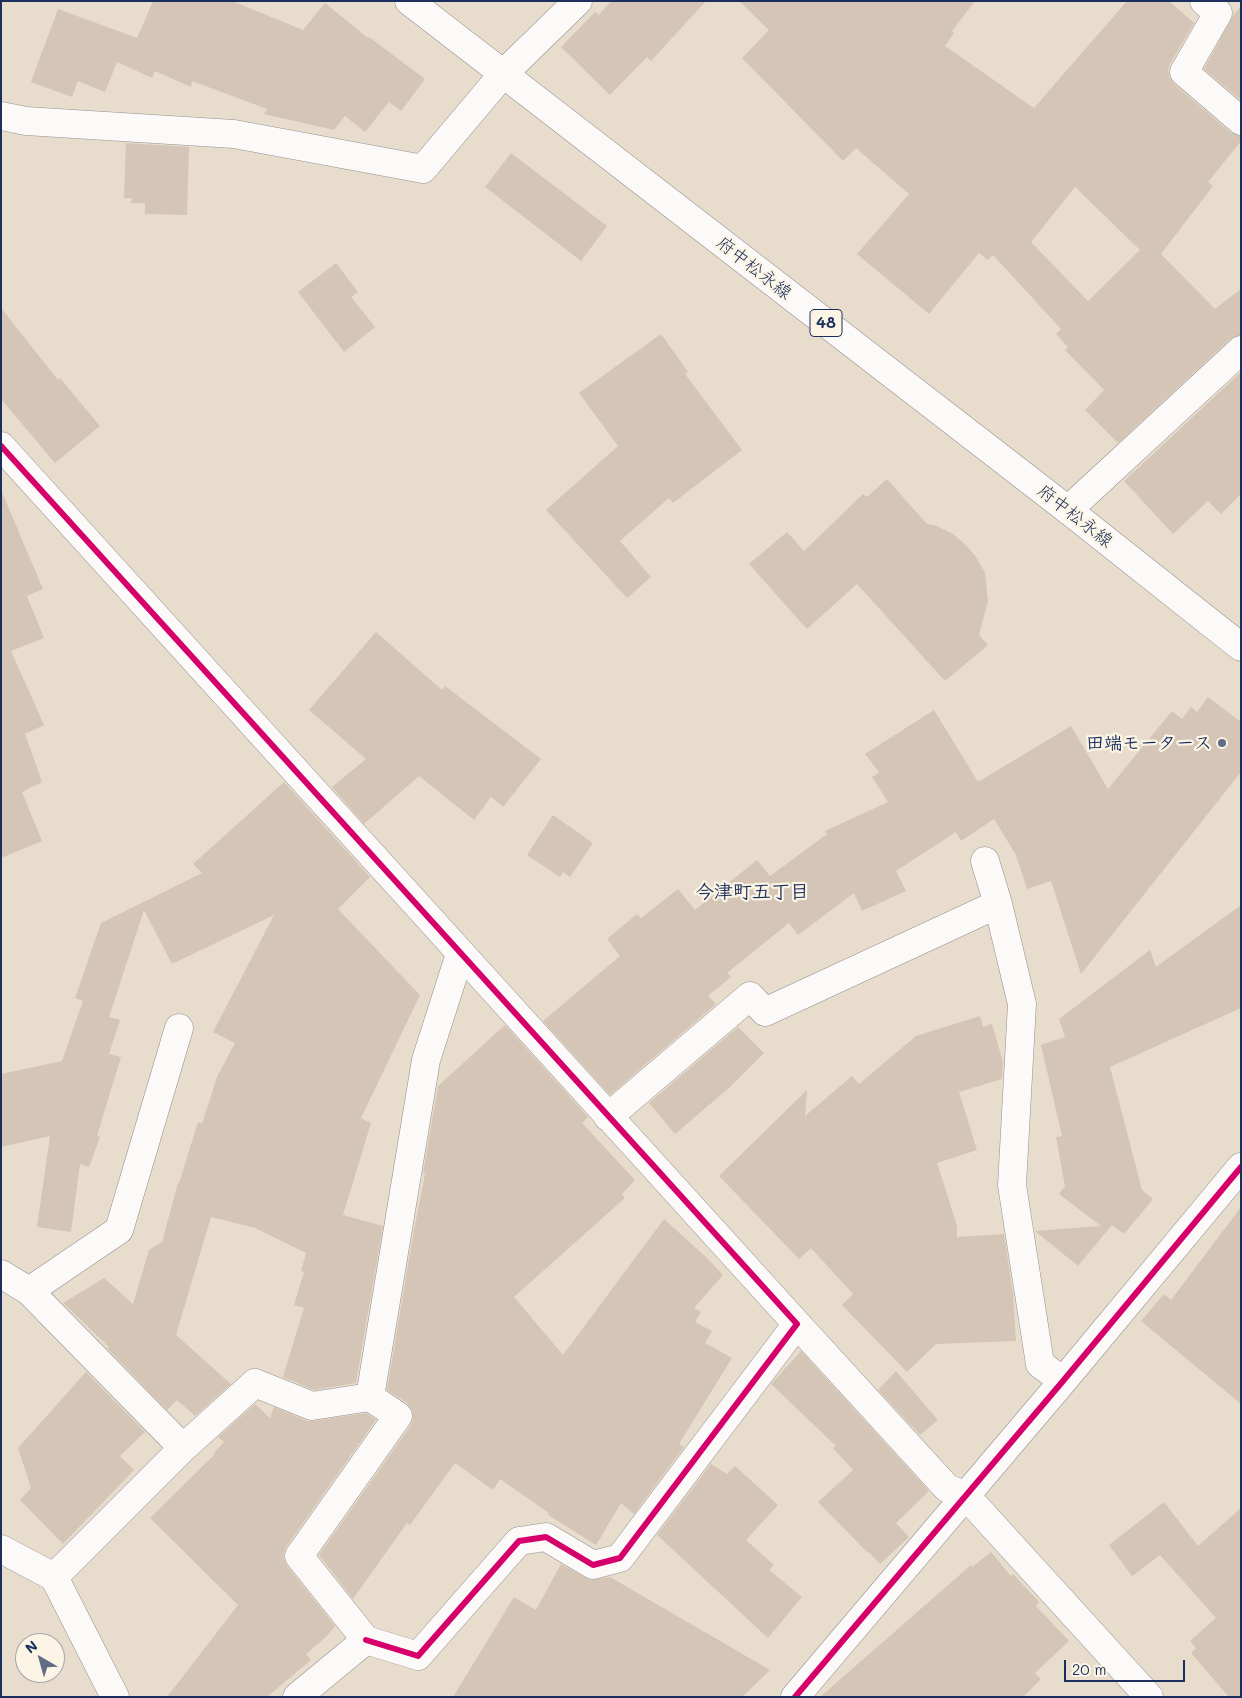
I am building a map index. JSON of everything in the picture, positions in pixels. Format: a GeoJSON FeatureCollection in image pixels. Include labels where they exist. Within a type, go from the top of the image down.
{"type":"FeatureCollection","features":[{"type":"Feature","properties":{"kind":"street","name":"府中松永線"},"geometry":{"type":"LineString","coordinates":[[409,1],[1068,510],[1241,647]]}},
{"type":"Feature","properties":{"kind":"street"},"geometry":{"type":"LineString","coordinates":[[1,116],[26,121],[234,134],[423,169],[503,74],[578,1]]}},
{"type":"Feature","properties":{"kind":"street"},"geometry":{"type":"LineString","coordinates":[[1204,1],[1218,13],[1184,72],[1241,121]]}},
{"type":"Feature","properties":{"kind":"street"},"geometry":{"type":"LineString","coordinates":[[1068,510],[1241,350]]}},
{"type":"Feature","properties":{"kind":"street"},"geometry":{"type":"LineString","coordinates":[[1,446],[460,954],[947,1488],[966,1496],[1139,1693]]}},
{"type":"Feature","properties":{"kind":"street"},"geometry":{"type":"LineString","coordinates":[[985,861],[998,904],[1022,1004],[1012,1185],[1040,1364],[1064,1381]]}},
{"type":"Feature","properties":{"kind":"street"},"geometry":{"type":"LineString","coordinates":[[608,1117],[750,996],[765,1012],[998,904]]}},
{"type":"Feature","properties":{"kind":"street"},"geometry":{"type":"LineString","coordinates":[[370,1397],[426,1060],[460,954]]}},
{"type":"Feature","properties":{"kind":"street"},"geometry":{"type":"LineString","coordinates":[[28,1291],[120,1230],[179,1028]]}},
{"type":"Feature","properties":{"kind":"street"},"geometry":{"type":"LineString","coordinates":[[794,1697],[1064,1381],[1241,1167]]}},
{"type":"Feature","properties":{"kind":"street"},"geometry":{"type":"LineString","coordinates":[[1,1274],[28,1291],[184,1448]]}},
{"type":"Feature","properties":{"kind":"street"},"geometry":{"type":"LineString","coordinates":[[54,1577],[184,1448],[255,1383],[312,1406],[370,1397],[398,1416],[299,1556],[366,1640],[418,1656],[519,1541],[546,1537],[593,1564],[620,1558],[797,1324]]}},
{"type":"Feature","properties":{"kind":"street"},"geometry":{"type":"LineString","coordinates":[[1,1548],[54,1577],[115,1697]]}},
{"type":"Feature","properties":{"kind":"street"},"geometry":{"type":"LineString","coordinates":[[298,1697],[366,1640]]}},
{"type":"Feature","properties":{"kind":"building"},"geometry":{"type":"Polygon","coordinates":[[[153,1],[232,1],[303,30],[325,3],[368,38],[425,79],[401,111],[389,102],[365,132],[345,116],[334,130],[264,114],[267,109],[192,81],[191,87],[155,71],[152,78],[117,62],[105,92],[78,81],[72,97],[31,82],[58,9],[137,38],[153,1]]]}},
{"type":"Feature","properties":{"kind":"building"},"geometry":{"type":"Polygon","coordinates":[[[611,1],[706,1],[651,61],[647,57],[610,95],[561,47],[595,12],[599,15],[611,1]]]}},
{"type":"Feature","properties":{"kind":"building"},"geometry":{"type":"Polygon","coordinates":[[[739,1],[975,1],[952,31],[954,33],[945,46],[1034,108],[1127,1],[1169,1],[1194,23],[1170,64],[1168,71],[1170,78],[1174,84],[1231,133],[1241,136],[1241,141],[1208,182],[1213,186],[1161,254],[1215,309],[1241,289],[1241,335],[1230,339],[1118,443],[1085,410],[1104,390],[1065,350],[1068,347],[1056,334],[1061,329],[993,255],[988,260],[979,253],[929,314],[857,254],[909,194],[856,148],[843,161],[742,58],[769,30],[739,1]],[[1075,187],[1031,242],[1088,301],[1140,250],[1075,187]]]}},
{"type":"Feature","properties":{"kind":"building"},"geometry":{"type":"Polygon","coordinates":[[[1241,6],[1241,100],[1204,69],[1233,16],[1241,6]]]}},
{"type":"Feature","properties":{"kind":"building"},"geometry":{"type":"Polygon","coordinates":[[[126,143],[189,147],[187,215],[145,214],[145,203],[131,203],[132,198],[124,198],[126,143]]]}},
{"type":"Feature","properties":{"kind":"building"},"geometry":{"type":"Polygon","coordinates":[[[511,153],[607,226],[581,261],[485,187],[511,153]]]}},
{"type":"Feature","properties":{"kind":"building"},"geometry":{"type":"Polygon","coordinates":[[[336,263],[358,292],[351,297],[375,327],[344,352],[298,292],[336,263]]]}},
{"type":"Feature","properties":{"kind":"building"},"geometry":{"type":"Polygon","coordinates":[[[1,308],[58,380],[60,378],[100,426],[55,463],[1,399],[1,308]]]}},
{"type":"Feature","properties":{"kind":"building"},"geometry":{"type":"Polygon","coordinates":[[[661,334],[688,372],[685,374],[742,450],[673,503],[669,498],[620,541],[651,577],[627,598],[546,510],[618,446],[579,393],[661,334]]]}},
{"type":"Feature","properties":{"kind":"building"},"geometry":{"type":"Polygon","coordinates":[[[1241,372],[1241,494],[1221,514],[1208,501],[1173,534],[1124,481],[1241,372]]]}},
{"type":"Feature","properties":{"kind":"building"},"geometry":{"type":"Polygon","coordinates":[[[887,479],[927,524],[937,526],[953,534],[966,545],[976,557],[985,573],[988,601],[979,635],[988,645],[945,681],[857,584],[807,629],[749,564],[787,532],[804,551],[863,494],[867,497],[887,479]]]}},
{"type":"Feature","properties":{"kind":"building"},"geometry":{"type":"Polygon","coordinates":[[[1,490],[43,589],[27,596],[44,638],[11,651],[44,725],[25,734],[42,782],[22,792],[42,841],[1,858],[1,490]]]}},
{"type":"Feature","properties":{"kind":"building"},"geometry":{"type":"Polygon","coordinates":[[[376,632],[442,690],[445,686],[541,759],[503,807],[491,797],[474,820],[419,776],[364,824],[332,787],[366,759],[309,710],[376,632]]]}},
{"type":"Feature","properties":{"kind":"building"},"geometry":{"type":"Polygon","coordinates":[[[1208,697],[1241,722],[1241,772],[1081,974],[1051,881],[1027,889],[1016,855],[994,819],[961,841],[956,832],[896,871],[906,891],[862,911],[854,893],[798,935],[789,923],[727,973],[731,977],[708,996],[716,1004],[610,1095],[543,1021],[620,956],[607,939],[637,914],[641,918],[678,889],[695,910],[757,860],[770,876],[827,834],[825,831],[888,802],[872,777],[879,772],[865,754],[934,710],[978,782],[1071,726],[1108,789],[1172,711],[1182,719],[1191,707],[1197,712],[1208,697]]]}},
{"type":"Feature","properties":{"kind":"building"},"geometry":{"type":"Polygon","coordinates":[[[284,782],[370,877],[338,909],[420,995],[361,1118],[371,1123],[343,1215],[383,1226],[356,1383],[314,1390],[283,1377],[304,1308],[294,1305],[304,1272],[301,1271],[306,1253],[255,1228],[211,1217],[176,1335],[231,1384],[195,1416],[177,1400],[167,1410],[107,1348],[109,1347],[63,1303],[104,1278],[133,1304],[149,1250],[162,1242],[178,1183],[198,1122],[202,1124],[217,1077],[235,1043],[213,1032],[274,915],[172,964],[144,910],[109,1017],[120,1020],[109,1054],[121,1057],[97,1136],[100,1137],[89,1167],[80,1164],[71,1232],[37,1227],[50,1136],[1,1147],[1,1074],[62,1061],[83,1001],[75,998],[101,923],[202,873],[193,864],[284,782]]]}},
{"type":"Feature","properties":{"kind":"building"},"geometry":{"type":"Polygon","coordinates":[[[553,815],[593,843],[570,877],[563,872],[560,877],[527,855],[553,815]]]}},
{"type":"Feature","properties":{"kind":"building"},"geometry":{"type":"Polygon","coordinates":[[[1241,905],[1241,1008],[1110,1067],[1142,1190],[1153,1199],[1124,1234],[1112,1225],[1078,1266],[1035,1231],[1101,1226],[1059,1194],[1065,1186],[1056,1137],[1062,1136],[1041,1045],[1065,1037],[1059,1019],[1150,950],[1156,967],[1241,905]]]}},
{"type":"Feature","properties":{"kind":"building"},"geometry":{"type":"Polygon","coordinates":[[[980,1016],[983,1027],[992,1024],[1003,1062],[1002,1079],[959,1092],[977,1150],[937,1163],[957,1226],[957,1237],[1004,1234],[1013,1293],[1016,1341],[936,1344],[907,1372],[842,1305],[853,1294],[811,1248],[799,1259],[719,1176],[807,1090],[805,1116],[852,1076],[859,1084],[916,1036],[980,1016]]]}},
{"type":"Feature","properties":{"kind":"building"},"geometry":{"type":"Polygon","coordinates":[[[505,1025],[588,1117],[582,1123],[635,1180],[622,1194],[625,1198],[514,1297],[563,1355],[664,1219],[723,1275],[694,1308],[701,1312],[695,1322],[712,1331],[705,1343],[732,1358],[679,1444],[684,1447],[634,1514],[621,1503],[596,1545],[548,1515],[549,1513],[500,1479],[493,1490],[455,1463],[410,1525],[407,1523],[353,1599],[319,1555],[411,1425],[413,1418],[412,1410],[407,1403],[387,1390],[425,1174],[423,1173],[438,1086],[505,1025]]]}},
{"type":"Feature","properties":{"kind":"building"},"geometry":{"type":"Polygon","coordinates":[[[738,1027],[764,1053],[729,1088],[675,1134],[649,1103],[738,1027]]]}},
{"type":"Feature","properties":{"kind":"building"},"geometry":{"type":"Polygon","coordinates":[[[1241,1207],[1241,1404],[1141,1321],[1164,1294],[1171,1300],[1241,1207]]]}},
{"type":"Feature","properties":{"kind":"building"},"geometry":{"type":"Polygon","coordinates":[[[801,1351],[929,1491],[896,1523],[909,1537],[880,1564],[818,1502],[853,1470],[833,1448],[836,1446],[771,1384],[801,1351]]]}},
{"type":"Feature","properties":{"kind":"building"},"geometry":{"type":"Polygon","coordinates":[[[896,1371],[938,1420],[920,1435],[878,1390],[896,1371]]]}},
{"type":"Feature","properties":{"kind":"building"},"geometry":{"type":"Polygon","coordinates":[[[86,1372],[145,1432],[120,1456],[134,1470],[63,1544],[20,1500],[31,1488],[18,1448],[86,1372]]]}},
{"type":"Feature","properties":{"kind":"building"},"geometry":{"type":"Polygon","coordinates":[[[255,1404],[270,1418],[274,1407],[307,1421],[366,1413],[376,1420],[286,1547],[283,1556],[287,1566],[335,1626],[327,1636],[306,1654],[311,1660],[267,1697],[167,1697],[238,1605],[150,1518],[215,1454],[224,1442],[218,1437],[255,1404]]]}},
{"type":"Feature","properties":{"kind":"building"},"geometry":{"type":"Polygon","coordinates":[[[711,1464],[727,1474],[735,1466],[778,1505],[746,1540],[774,1565],[769,1570],[802,1597],[768,1638],[657,1535],[711,1464]]]}},
{"type":"Feature","properties":{"kind":"building"},"geometry":{"type":"Polygon","coordinates":[[[1164,1502],[1198,1546],[1241,1508],[1241,1697],[1229,1697],[1191,1653],[1196,1648],[1190,1641],[1216,1618],[1160,1555],[1132,1576],[1109,1545],[1164,1502]]]}},
{"type":"Feature","properties":{"kind":"building"},"geometry":{"type":"Polygon","coordinates":[[[991,1552],[1011,1576],[1013,1574],[1039,1602],[1036,1606],[1069,1641],[1035,1673],[1041,1679],[1023,1697],[820,1697],[971,1565],[972,1567],[991,1552]]]}},
{"type":"Feature","properties":{"kind":"building"},"geometry":{"type":"Polygon","coordinates":[[[561,1564],[590,1580],[610,1577],[770,1670],[742,1697],[453,1697],[514,1597],[536,1610],[561,1564]]]}},
{"type":"Feature","properties":{"kind":"cycle path"},"geometry":{"type":"LineString","coordinates":[[1,446],[797,1324],[620,1558],[593,1565],[546,1537],[519,1541],[418,1656],[366,1640]]}},
{"type":"Feature","properties":{"kind":"cycle path"},"geometry":{"type":"LineString","coordinates":[[795,1697],[1063,1381],[1241,1167]]}},
{"type":"Feature","properties":{"kind":"place","name":"田端モータース"},"geometry":{"type":"Point","coordinates":[1222,743]}},
{"type":"Feature","properties":{"kind":"district","name":"今津町五丁目"},"geometry":{"type":"Point","coordinates":[752,892]}}]}
